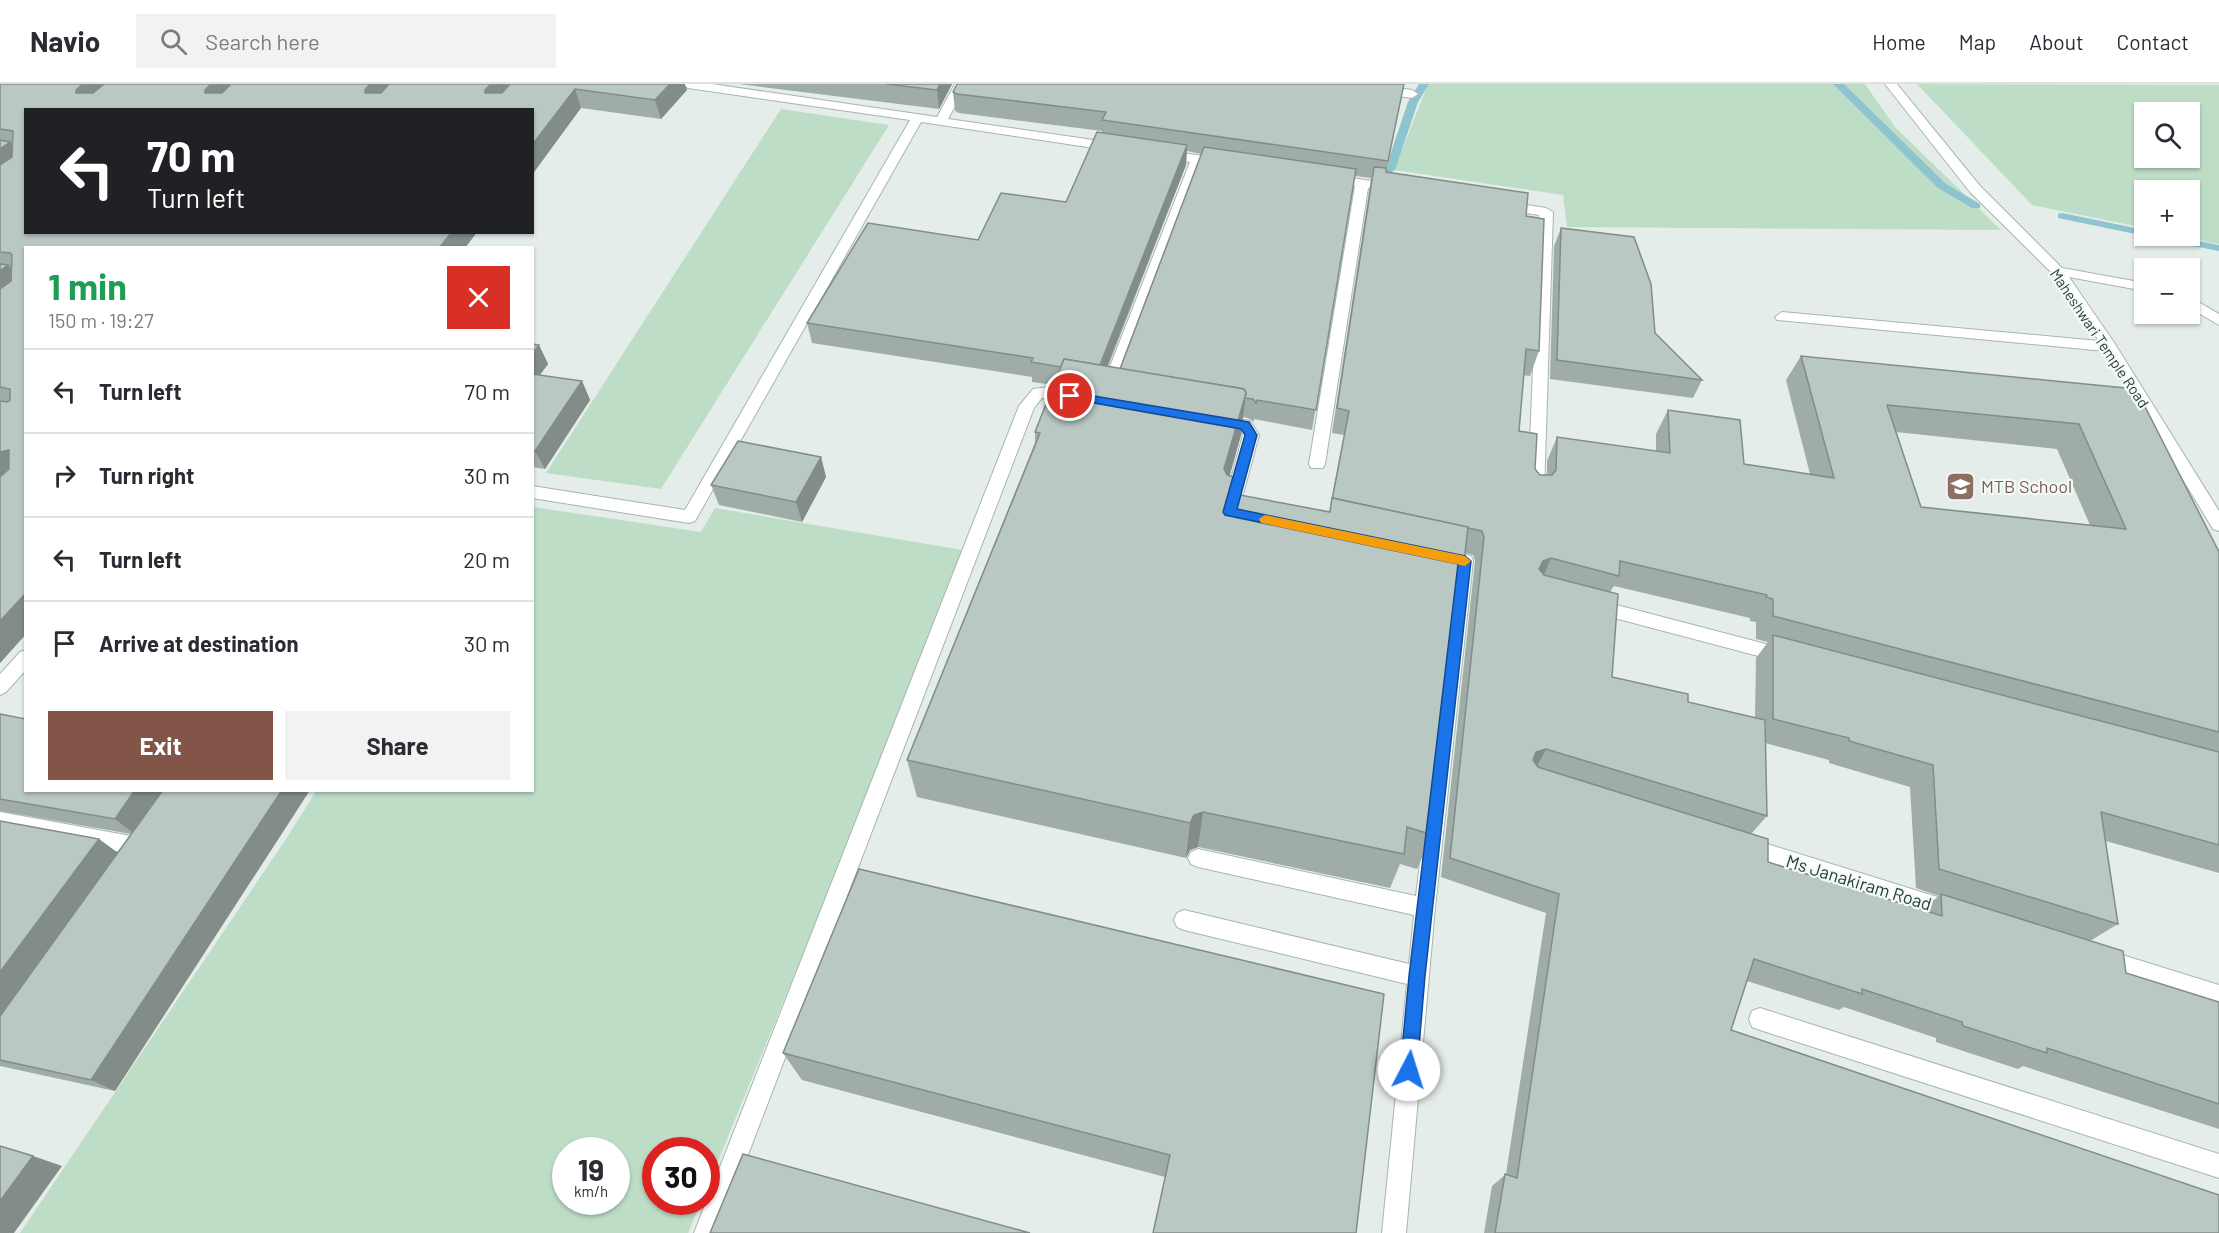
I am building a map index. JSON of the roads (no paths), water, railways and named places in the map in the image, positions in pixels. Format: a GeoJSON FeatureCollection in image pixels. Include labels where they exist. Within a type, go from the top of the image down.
{"type":"FeatureCollection","features":[{"type":"Feature","properties":{"kind":"street"},"geometry":{"type":"LineString","coordinates":[[688,84],[1127,148]]}},
{"type":"Feature","properties":{"kind":"street"},"geometry":{"type":"LineString","coordinates":[[941,121],[961,84]]}},
{"type":"Feature","properties":{"kind":"street"},"geometry":{"type":"LineString","coordinates":[[1340,84],[1412,94]]}},
{"type":"Feature","properties":{"kind":"street","name":"Maheshwari Temple Road"},"geometry":{"type":"LineString","coordinates":[[1891,84],[1975,189],[2058,271],[2110,347],[2219,525]]}},
{"type":"Feature","properties":{"kind":"street"},"geometry":{"type":"LineString","coordinates":[[534,492],[689,517],[917,118]]}},
{"type":"Feature","properties":{"kind":"street"},"geometry":{"type":"LineString","coordinates":[[1150,152],[1232,164]]}},
{"type":"Feature","properties":{"kind":"street"},"geometry":{"type":"LineString","coordinates":[[706,1233],[1027,406],[1038,393],[1114,395],[1197,159]]}},
{"type":"Feature","properties":{"kind":"street"},"geometry":{"type":"LineString","coordinates":[[1315,176],[1408,190]]}},
{"type":"Feature","properties":{"kind":"street"},"geometry":{"type":"LineString","coordinates":[[1317,464],[1362,183]]}},
{"type":"Feature","properties":{"kind":"street"},"geometry":{"type":"LineString","coordinates":[[1488,203],[1546,212],[1536,494]]}},
{"type":"Feature","properties":{"kind":"street"},"geometry":{"type":"LineString","coordinates":[[2058,271],[2134,285]]}},
{"type":"Feature","properties":{"kind":"street"},"geometry":{"type":"LineString","coordinates":[[2200,308],[2219,320]]}},
{"type":"Feature","properties":{"kind":"street"},"geometry":{"type":"LineString","coordinates":[[1782,317],[2110,347]]}},
{"type":"Feature","properties":{"kind":"street"},"geometry":{"type":"LineString","coordinates":[[1199,417],[1245,425],[1250,429],[1251,435],[1230,512],[1253,517]]}},
{"type":"Feature","properties":{"kind":"street"},"geometry":{"type":"LineString","coordinates":[[1394,1233],[1417,976],[1465,561],[1430,553]]}},
{"type":"Feature","properties":{"kind":"street"},"geometry":{"type":"LineString","coordinates":[[1575,600],[1805,661]]}},
{"type":"Feature","properties":{"kind":"street"},"geometry":{"type":"LineString","coordinates":[[0,687],[24,659]]}},
{"type":"Feature","properties":{"kind":"street"},"geometry":{"type":"LineString","coordinates":[[0,821],[142,847]]}},
{"type":"Feature","properties":{"kind":"street"},"geometry":{"type":"LineString","coordinates":[[129,866],[156,828]]}},
{"type":"Feature","properties":{"kind":"street","name":"Ms Janakiram Road"},"geometry":{"type":"LineString","coordinates":[[1728,841],[1968,917]]}},
{"type":"Feature","properties":{"kind":"street"},"geometry":{"type":"LineString","coordinates":[[1198,858],[1425,908]]}},
{"type":"Feature","properties":{"kind":"street"},"geometry":{"type":"LineString","coordinates":[[1184,920],[1417,976]]}},
{"type":"Feature","properties":{"kind":"street"},"geometry":{"type":"LineString","coordinates":[[2082,952],[2219,996]]}},
{"type":"Feature","properties":{"kind":"street"},"geometry":{"type":"LineString","coordinates":[[1760,1020],[2219,1166]]}},
{"type":"Feature","properties":{"kind":"waterway"},"geometry":{"type":"LineString","coordinates":[[1390,170],[1413,102],[1424,84]]}},
{"type":"Feature","properties":{"kind":"waterway"},"geometry":{"type":"LineString","coordinates":[[1838,84],[1942,186],[1976,206]]}},
{"type":"Feature","properties":{"kind":"waterway"},"geometry":{"type":"LineString","coordinates":[[2062,216],[2134,231]]}},
{"type":"Feature","properties":{"kind":"waterway"},"geometry":{"type":"LineString","coordinates":[[2200,244],[2219,248]]}},
{"type":"Feature","properties":{"kind":"place","name":"MTB School"},"geometry":{"type":"Point","coordinates":[1960,486]}}]}
